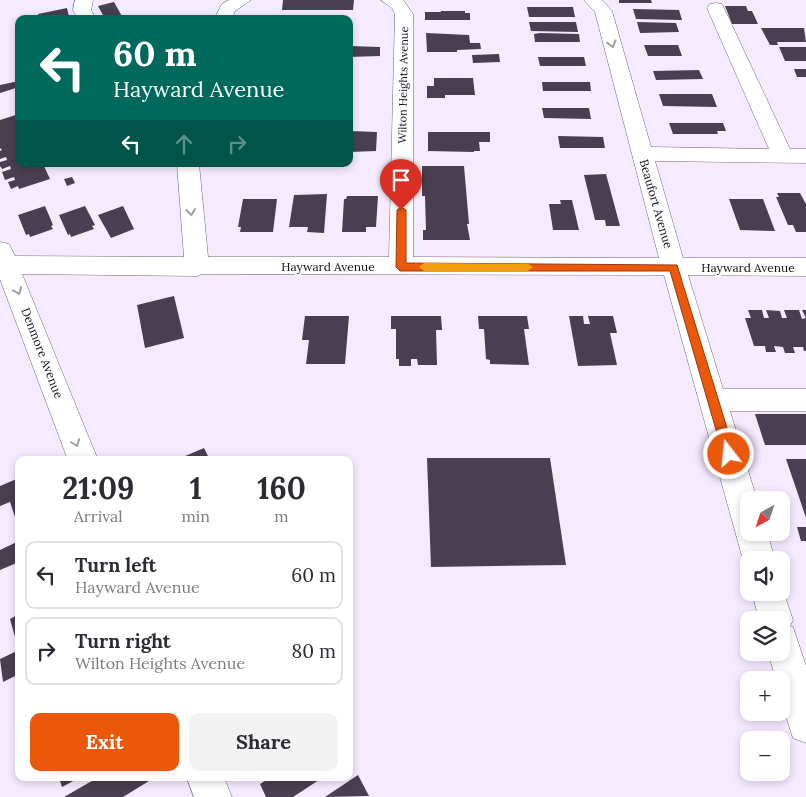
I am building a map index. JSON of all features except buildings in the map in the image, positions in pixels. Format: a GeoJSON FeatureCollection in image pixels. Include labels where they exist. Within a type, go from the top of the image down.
{"type":"FeatureCollection","features":[{"type":"Feature","properties":{"kind":"street"},"geometry":{"type":"LineString","coordinates":[[84,0],[81,6],[84,15]]}},
{"type":"Feature","properties":{"kind":"street"},"geometry":{"type":"LineString","coordinates":[[225,15],[228,8],[242,0]]}},
{"type":"Feature","properties":{"kind":"street","name":"Wilton Heights Avenue"},"geometry":{"type":"LineString","coordinates":[[390,0],[399,5],[404,14],[400,267]]}},
{"type":"Feature","properties":{"kind":"street","name":"Beaufort Avenue"},"geometry":{"type":"LineString","coordinates":[[594,0],[603,11],[674,268],[740,494]]}},
{"type":"Feature","properties":{"kind":"street"},"geometry":{"type":"LineString","coordinates":[[716,8],[782,156]]}},
{"type":"Feature","properties":{"kind":"street"},"geometry":{"type":"LineString","coordinates":[[642,154],[806,156]]}},
{"type":"Feature","properties":{"kind":"street"},"geometry":{"type":"LineString","coordinates":[[188,167],[197,267]]}},
{"type":"Feature","properties":{"kind":"street","name":"Hayward Avenue"},"geometry":{"type":"LineString","coordinates":[[2,258],[197,267],[806,267]]}},
{"type":"Feature","properties":{"kind":"street","name":"Denmore Avenue"},"geometry":{"type":"LineString","coordinates":[[2,258],[81,456]]}},
{"type":"Feature","properties":{"kind":"street"},"geometry":{"type":"LineString","coordinates":[[713,400],[806,400]]}},
{"type":"Feature","properties":{"kind":"street"},"geometry":{"type":"LineString","coordinates":[[788,661],[806,725]]}},
{"type":"Feature","properties":{"kind":"street"},"geometry":{"type":"LineString","coordinates":[[207,781],[213,797]]}},
{"type":"Feature","properties":{"kind":"slow traffic"},"geometry":{"type":"LineString","coordinates":[[424,267],[528,267]]}},
{"type":"Feature","properties":{"kind":"route"},"geometry":{"type":"LineString","coordinates":[[401,210],[400,267],[674,268],[729,454]]}}]}
